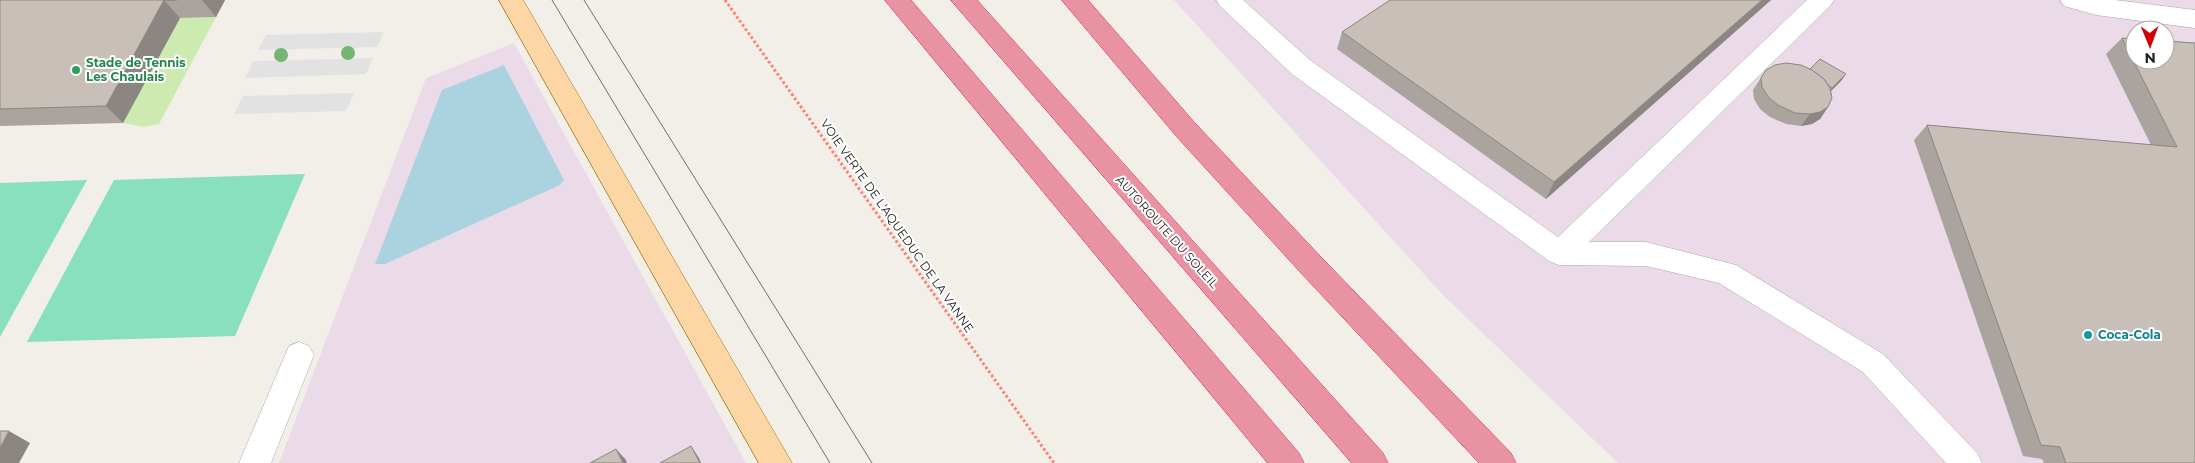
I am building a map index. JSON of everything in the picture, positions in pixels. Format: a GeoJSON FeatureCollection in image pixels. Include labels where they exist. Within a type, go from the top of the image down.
{"type":"FeatureCollection","features":[{"type":"Feature","properties":{"kind":"highway"},"geometry":{"type":"LineString","coordinates":[[897,0],[1288,463]]}},
{"type":"Feature","properties":{"kind":"highway","name":"AUTOROUTE DU SOLEIL"},"geometry":{"type":"LineString","coordinates":[[963,0],[1372,463]]}},
{"type":"Feature","properties":{"kind":"highway"},"geometry":{"type":"LineString","coordinates":[[1074,0],[1186,130],[1311,265],[1500,463]]}},
{"type":"Feature","properties":{"kind":"main road"},"geometry":{"type":"LineString","coordinates":[[511,0],[776,463]]}},
{"type":"Feature","properties":{"kind":"street"},"geometry":{"type":"LineString","coordinates":[[1228,0],[1301,66],[1559,253],[1646,254],[1726,273],[1873,363],[1966,463]]}},
{"type":"Feature","properties":{"kind":"street"},"geometry":{"type":"LineString","coordinates":[[1559,253],[1822,0]]}},
{"type":"Feature","properties":{"kind":"street"},"geometry":{"type":"LineString","coordinates":[[2072,0],[2096,6],[2195,19]]}},
{"type":"Feature","properties":{"kind":"street"},"geometry":{"type":"LineString","coordinates":[[255,463],[299,354]]}},
{"type":"Feature","properties":{"kind":"path","name":"VOIE VERTE DE L'AQUEDUC DE LA VANNE"},"geometry":{"type":"LineString","coordinates":[[725,0],[1054,463]]}},
{"type":"Feature","properties":{"kind":"shaded area"},"geometry":{"type":"Polygon","coordinates":[[[1174,0],[2195,0],[2195,463],[1618,463],[1443,295],[1174,0]]]}},
{"type":"Feature","properties":{"kind":"shaded area"},"geometry":{"type":"Polygon","coordinates":[[[384,32],[377,47],[258,50],[266,35],[384,32]]]}},
{"type":"Feature","properties":{"kind":"shaded area"},"geometry":{"type":"Polygon","coordinates":[[[514,43],[746,463],[279,463],[426,78],[514,43]]]}},
{"type":"Feature","properties":{"kind":"shaded area"},"geometry":{"type":"Polygon","coordinates":[[[373,58],[366,74],[245,78],[253,61],[373,58]]]}},
{"type":"Feature","properties":{"kind":"shaded area"},"geometry":{"type":"Polygon","coordinates":[[[354,93],[346,111],[234,114],[243,96],[354,93]]]}},
{"type":"Feature","properties":{"kind":"green space"},"geometry":{"type":"Polygon","coordinates":[[[216,17],[159,124],[144,127],[123,123],[180,18],[216,17]]]}},
{"type":"Feature","properties":{"kind":"green space"},"geometry":{"type":"Polygon","coordinates":[[[305,174],[235,336],[27,342],[114,180],[305,174]]]}},
{"type":"Feature","properties":{"kind":"green space"},"geometry":{"type":"Polygon","coordinates":[[[87,180],[0,337],[0,183],[87,180]]]}},
{"type":"Feature","properties":{"kind":"water"},"geometry":{"type":"Polygon","coordinates":[[[504,65],[564,180],[560,185],[385,264],[375,264],[442,90],[504,65]]]}},
{"type":"Feature","properties":{"kind":"building","name":"Stade de Tennis Les Chaulais"},"geometry":{"type":"Polygon","coordinates":[[[0,0],[164,0],[106,106],[0,109],[0,0]]]}},
{"type":"Feature","properties":{"kind":"building"},"geometry":{"type":"Polygon","coordinates":[[[1390,0],[1762,0],[1554,182],[1342,32],[1390,0]]]}},
{"type":"Feature","properties":{"kind":"building","name":"Coca-Cola"},"geometry":{"type":"Polygon","coordinates":[[[2175,42],[2195,43],[2195,463],[2066,463],[2060,447],[2041,445],[1927,125],[2177,147],[2138,70],[2175,70],[2175,42]]]}},
{"type":"Feature","properties":{"kind":"building"},"geometry":{"type":"Polygon","coordinates":[[[1820,59],[1846,74],[1832,88],[1824,79],[1810,69],[1820,59]]]}},
{"type":"Feature","properties":{"kind":"building"},"geometry":{"type":"Polygon","coordinates":[[[1786,63],[1801,65],[1824,79],[1830,88],[1832,98],[1828,107],[1820,112],[1810,114],[1795,113],[1778,105],[1769,98],[1762,87],[1761,78],[1766,70],[1775,65],[1786,63]]]}},
{"type":"Feature","properties":{"kind":"building"},"geometry":{"type":"Polygon","coordinates":[[[0,431],[9,431],[0,448],[0,431]]]}},
{"type":"Feature","properties":{"kind":"building"},"geometry":{"type":"Polygon","coordinates":[[[691,446],[700,463],[660,463],[691,446]]]}},
{"type":"Feature","properties":{"kind":"building"},"geometry":{"type":"Polygon","coordinates":[[[616,449],[623,463],[590,463],[616,449]]]}},
{"type":"Feature","properties":{"kind":"tram line"},"geometry":{"type":"LineString","coordinates":[[552,0],[830,463]]}},
{"type":"Feature","properties":{"kind":"tram line"},"geometry":{"type":"LineString","coordinates":[[584,0],[872,463]]}},
{"type":"Feature","properties":{"kind":"place","name":"Stade de Tennis Les Chaulais"},"geometry":{"type":"Point","coordinates":[76,70]}},
{"type":"Feature","properties":{"kind":"place","name":"Coca-Cola"},"geometry":{"type":"Point","coordinates":[2088,335]}}]}
